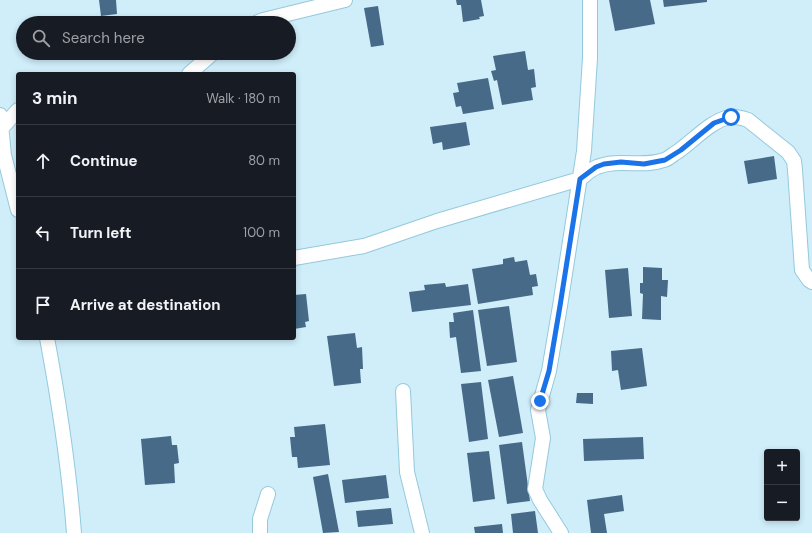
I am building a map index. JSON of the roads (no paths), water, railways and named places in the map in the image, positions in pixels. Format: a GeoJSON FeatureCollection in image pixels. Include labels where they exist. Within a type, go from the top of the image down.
{"type":"FeatureCollection","features":[{"type":"Feature","properties":{"kind":"street"},"geometry":{"type":"LineString","coordinates":[[279,16],[345,0]]}},
{"type":"Feature","properties":{"kind":"street"},"geometry":{"type":"LineString","coordinates":[[561,533],[540,500],[535,489],[543,438],[538,410],[549,371],[584,151],[589,66],[590,0]]}},
{"type":"Feature","properties":{"kind":"street"},"geometry":{"type":"LineString","coordinates":[[191,72],[205,60]]}},
{"type":"Feature","properties":{"kind":"street"},"geometry":{"type":"LineString","coordinates":[[2,129],[16,112]]}},
{"type":"Feature","properties":{"kind":"street"},"geometry":{"type":"LineString","coordinates":[[0,115],[2,129],[2,155],[16,203]]}},
{"type":"Feature","properties":{"kind":"street"},"geometry":{"type":"LineString","coordinates":[[296,258],[364,246],[437,222],[580,179],[596,167],[604,164],[621,162],[644,164],[665,160],[681,150],[714,123],[731,117],[740,117],[748,120],[788,152],[794,161],[802,270],[812,282]]}},
{"type":"Feature","properties":{"kind":"street"},"geometry":{"type":"LineString","coordinates":[[47,340],[58,398],[74,533]]}},
{"type":"Feature","properties":{"kind":"street"},"geometry":{"type":"LineString","coordinates":[[403,391],[407,472],[422,533]]}},
{"type":"Feature","properties":{"kind":"street"},"geometry":{"type":"LineString","coordinates":[[260,533],[260,519],[268,494]]}}]}
